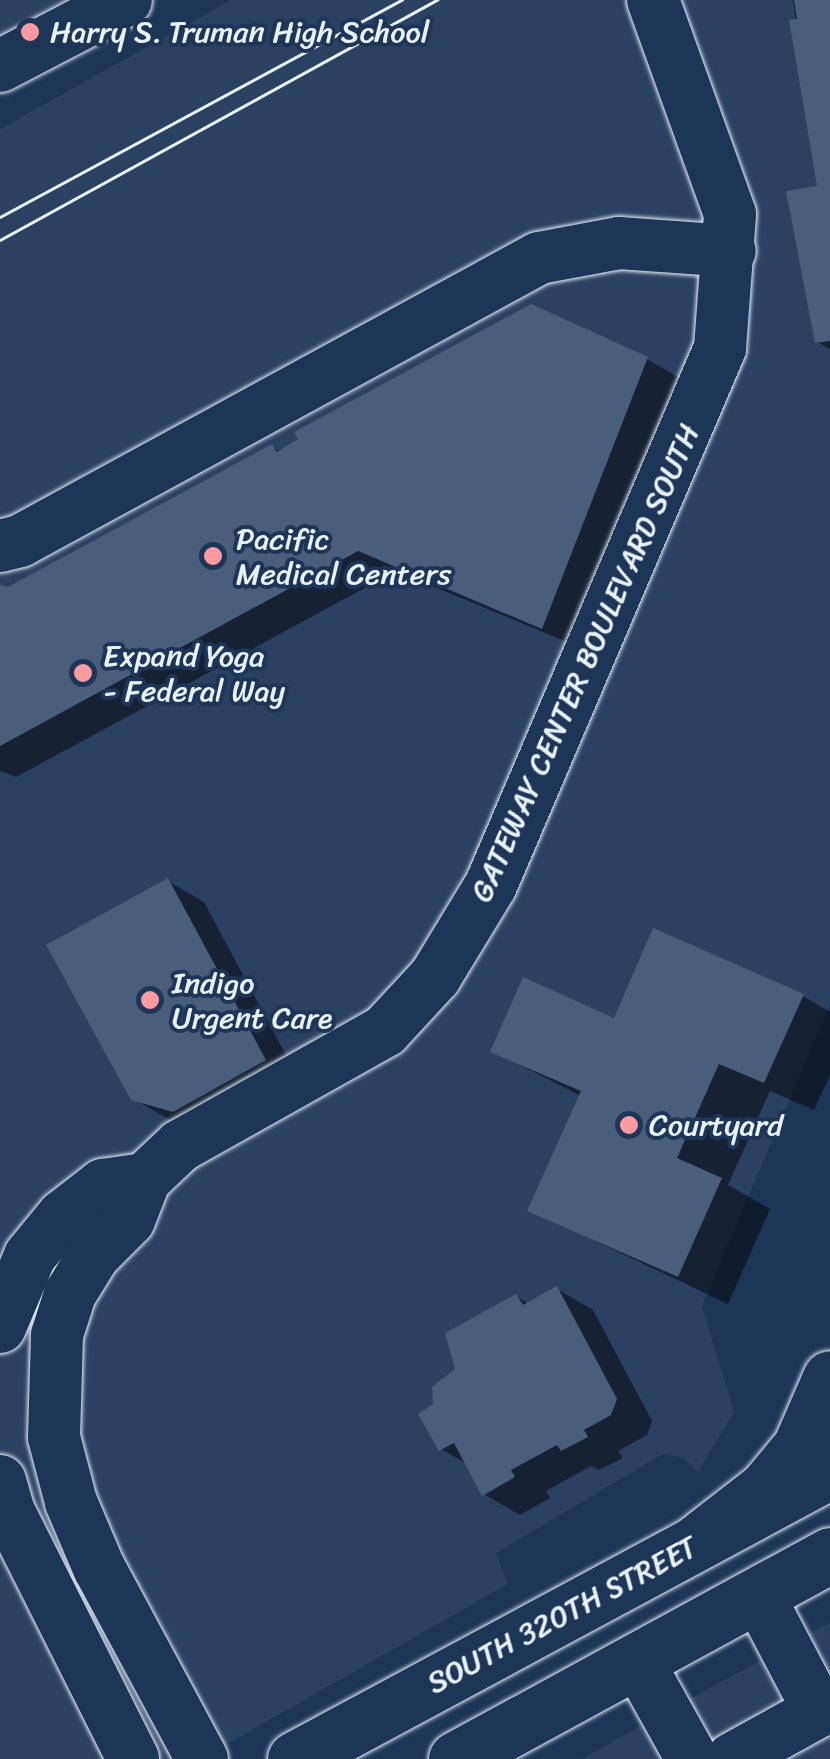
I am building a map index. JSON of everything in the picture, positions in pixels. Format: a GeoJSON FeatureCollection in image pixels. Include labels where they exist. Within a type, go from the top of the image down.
{"type":"FeatureCollection","features":[{"type":"Feature","properties":{"kind":"main road"},"geometry":{"type":"LineString","coordinates":[[697,1542],[766,1488],[800,1447],[830,1378]]}},
{"type":"Feature","properties":{"kind":"main road","name":"SOUTH 320TH STREET"},"geometry":{"type":"LineString","coordinates":[[295,1759],[830,1471]]}},
{"type":"Feature","properties":{"kind":"main road"},"geometry":{"type":"LineString","coordinates":[[456,1759],[830,1555]]}},
{"type":"Feature","properties":{"kind":"street"},"geometry":{"type":"LineString","coordinates":[[0,66],[126,0]]}},
{"type":"Feature","properties":{"kind":"street","name":"GATEWAY CENTER BOULEVARD SOUTH"},"geometry":{"type":"LineString","coordinates":[[202,1759],[99,1568],[71,1502],[54,1437],[60,1324],[94,1255],[129,1220],[145,1179],[180,1146],[384,1030],[461,938],[491,884],[692,422],[720,348],[730,214],[708,141],[653,0]]}},
{"type":"Feature","properties":{"kind":"street"},"geometry":{"type":"LineString","coordinates":[[0,546],[20,541],[539,258],[619,243],[730,252]]}},
{"type":"Feature","properties":{"kind":"street"},"geometry":{"type":"LineString","coordinates":[[60,1324],[3,1311],[30,1256],[63,1216],[103,1185],[145,1179]]}},
{"type":"Feature","properties":{"kind":"street"},"geometry":{"type":"LineString","coordinates":[[0,1481],[8,1512],[133,1759]]}},
{"type":"Feature","properties":{"kind":"street"},"geometry":{"type":"LineString","coordinates":[[753,1754],[826,1716],[758,1595]]}},
{"type":"Feature","properties":{"kind":"street"},"geometry":{"type":"LineString","coordinates":[[637,1660],[692,1759]]}},
{"type":"Feature","properties":{"kind":"shaded area","name":"Harry S. Truman High School"},"geometry":{"type":"Polygon","coordinates":[[[0,0],[120,0],[0,65],[0,0]]]}},
{"type":"Feature","properties":{"kind":"shaded area"},"geometry":{"type":"Polygon","coordinates":[[[231,0],[830,0],[830,1004],[702,1306],[734,1412],[698,1472],[683,1458],[663,1454],[496,1553],[508,1584],[201,1759],[0,1759],[0,129],[231,0]]]}},
{"type":"Feature","properties":{"kind":"shaded area"},"geometry":{"type":"Polygon","coordinates":[[[830,1622],[830,1759],[581,1759],[830,1622]]]}},
{"type":"Feature","properties":{"kind":"building"},"geometry":{"type":"Polygon","coordinates":[[[794,0],[830,0],[830,341],[815,343],[786,191],[817,186],[789,20],[797,19],[794,0]]]}},
{"type":"Feature","properties":{"kind":"building"},"geometry":{"type":"Polygon","coordinates":[[[531,304],[648,357],[542,629],[358,551],[0,746],[0,585],[8,587],[272,444],[277,452],[298,439],[294,432],[531,304]]]}},
{"type":"Feature","properties":{"kind":"building"},"geometry":{"type":"Polygon","coordinates":[[[168,878],[266,1060],[173,1112],[131,1100],[46,945],[168,878]]]}},
{"type":"Feature","properties":{"kind":"building","name":"Courtyard"},"geometry":{"type":"Polygon","coordinates":[[[653,928],[804,994],[764,1083],[719,1064],[677,1158],[722,1178],[678,1277],[527,1211],[581,1091],[490,1052],[523,977],[614,1018],[653,928]]]}},
{"type":"Feature","properties":{"kind":"building"},"geometry":{"type":"Polygon","coordinates":[[[557,1286],[617,1399],[611,1415],[584,1430],[588,1437],[561,1451],[557,1445],[511,1470],[515,1477],[482,1496],[454,1443],[439,1451],[418,1414],[433,1404],[432,1387],[455,1369],[445,1333],[516,1294],[523,1305],[557,1286]]]}},
{"type":"Feature","properties":{"kind":"tram line"},"geometry":{"type":"LineString","coordinates":[[0,217],[402,0]]}},
{"type":"Feature","properties":{"kind":"tram line"},"geometry":{"type":"LineString","coordinates":[[0,240],[437,0]]}},
{"type":"Feature","properties":{"kind":"place","name":"Harry S. Truman High School"},"geometry":{"type":"Point","coordinates":[30,32]}},
{"type":"Feature","properties":{"kind":"place","name":"Pacific Medical Centers"},"geometry":{"type":"Point","coordinates":[213,556]}},
{"type":"Feature","properties":{"kind":"place","name":"Expand Yoga - Federal Way"},"geometry":{"type":"Point","coordinates":[83,673]}},
{"type":"Feature","properties":{"kind":"place","name":"Indigo Urgent Care"},"geometry":{"type":"Point","coordinates":[150,1000]}},
{"type":"Feature","properties":{"kind":"place","name":"Courtyard"},"geometry":{"type":"Point","coordinates":[629,1125]}}]}
